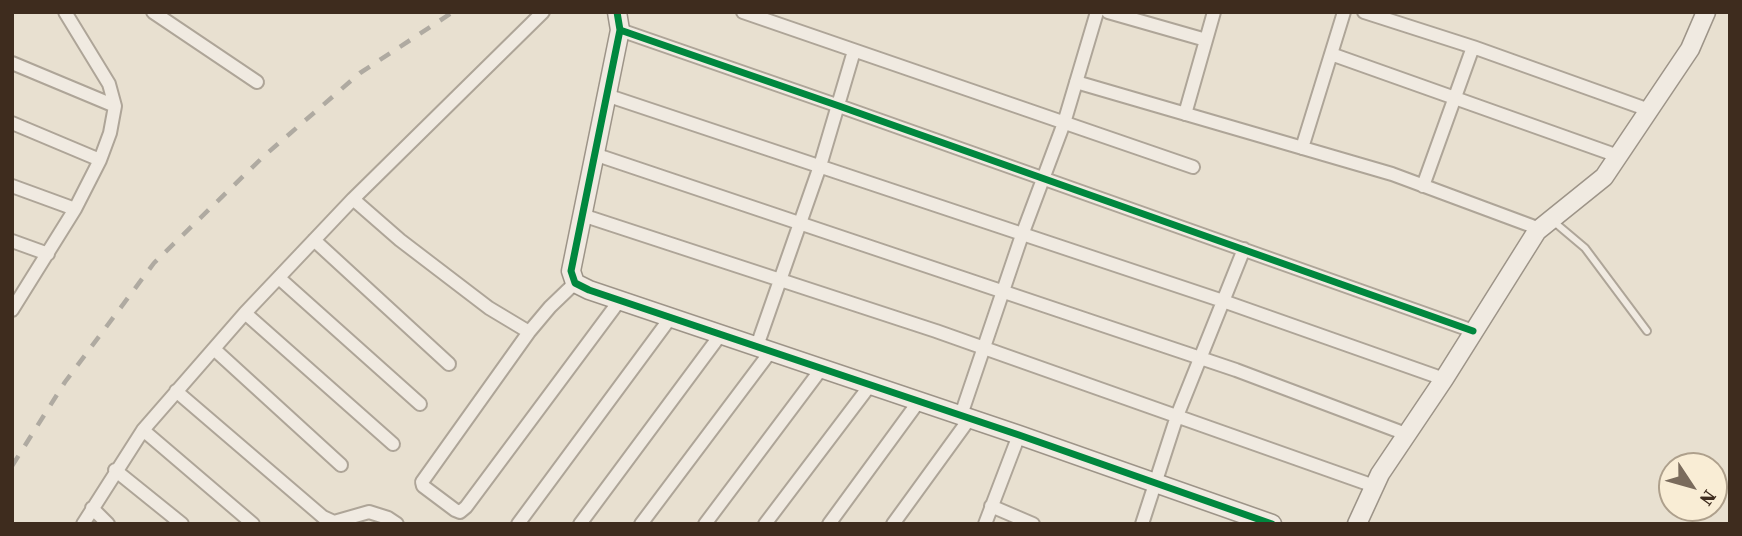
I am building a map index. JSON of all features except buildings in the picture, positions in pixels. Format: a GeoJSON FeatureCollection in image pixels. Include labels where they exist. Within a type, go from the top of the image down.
{"type":"FeatureCollection","features":[{"type":"Feature","properties":{"kind":"street"},"geometry":{"type":"LineString","coordinates":[[12,310],[75,209],[100,160],[110,132],[115,106],[109,84],[65,12]]}},
{"type":"Feature","properties":{"kind":"street"},"geometry":{"type":"LineString","coordinates":[[153,12],[257,82]]}},
{"type":"Feature","properties":{"kind":"street"},"geometry":{"type":"LineString","coordinates":[[82,524],[143,430],[245,313],[353,199],[543,12]]}},
{"type":"Feature","properties":{"kind":"street"},"geometry":{"type":"LineString","coordinates":[[743,12],[1194,167]]}},
{"type":"Feature","properties":{"kind":"street"},"geometry":{"type":"LineString","coordinates":[[893,524],[966,416],[984,348],[1064,122],[1097,12]]}},
{"type":"Feature","properties":{"kind":"street"},"geometry":{"type":"LineString","coordinates":[[1108,12],[1206,40]]}},
{"type":"Feature","properties":{"kind":"street"},"geometry":{"type":"LineString","coordinates":[[1185,114],[1214,12]]}},
{"type":"Feature","properties":{"kind":"street"},"geometry":{"type":"LineString","coordinates":[[1302,148],[1344,12]]}},
{"type":"Feature","properties":{"kind":"street"},"geometry":{"type":"LineString","coordinates":[[1364,12],[1474,47],[1649,110]]}},
{"type":"Feature","properties":{"kind":"street"},"geometry":{"type":"LineString","coordinates":[[1357,524],[1374,486],[1473,331],[1545,225],[1604,177],[1690,49],[1701,13]]}},
{"type":"Feature","properties":{"kind":"street"},"geometry":{"type":"LineString","coordinates":[[575,283],[571,271],[618,21],[839,106],[1473,331]]}},
{"type":"Feature","properties":{"kind":"street"},"geometry":{"type":"LineString","coordinates":[[1423,186],[1474,47]]}},
{"type":"Feature","properties":{"kind":"street"},"geometry":{"type":"LineString","coordinates":[[641,524],[764,349],[780,279],[820,166],[855,51]]}},
{"type":"Feature","properties":{"kind":"street"},"geometry":{"type":"LineString","coordinates":[[1331,54],[1618,156]]}},
{"type":"Feature","properties":{"kind":"street"},"geometry":{"type":"LineString","coordinates":[[12,63],[115,106]]}},
{"type":"Feature","properties":{"kind":"street"},"geometry":{"type":"LineString","coordinates":[[1076,82],[1392,174],[1545,225]]}},
{"type":"Feature","properties":{"kind":"street"},"geometry":{"type":"LineString","coordinates":[[606,95],[1223,301],[1444,379]]}},
{"type":"Feature","properties":{"kind":"street"},"geometry":{"type":"LineString","coordinates":[[12,123],[100,160]]}},
{"type":"Feature","properties":{"kind":"street"},"geometry":{"type":"LineString","coordinates":[[594,155],[1004,290],[1406,434]]}},
{"type":"Feature","properties":{"kind":"street"},"geometry":{"type":"LineString","coordinates":[[12,186],[75,209]]}},
{"type":"Feature","properties":{"kind":"street"},"geometry":{"type":"LineString","coordinates":[[353,199],[444,274],[489,308],[529,332]]}},
{"type":"Feature","properties":{"kind":"street"},"geometry":{"type":"LineString","coordinates":[[582,215],[984,348],[1374,486]]}},
{"type":"Feature","properties":{"kind":"street"},"geometry":{"type":"LineString","coordinates":[[314,240],[449,364]]}},
{"type":"Feature","properties":{"kind":"street"},"geometry":{"type":"LineString","coordinates":[[12,241],[48,254]]}},
{"type":"Feature","properties":{"kind":"street"},"geometry":{"type":"LineString","coordinates":[[1142,524],[1177,416],[1244,249]]}},
{"type":"Feature","properties":{"kind":"street"},"geometry":{"type":"LineString","coordinates":[[279,278],[420,404]]}},
{"type":"Feature","properties":{"kind":"street"},"geometry":{"type":"LineString","coordinates":[[575,283],[529,332],[422,482],[423,486],[458,512],[466,507],[620,300]]}},
{"type":"Feature","properties":{"kind":"street"},"geometry":{"type":"LineString","coordinates":[[575,283],[1272,524]]}},
{"type":"Feature","properties":{"kind":"street"},"geometry":{"type":"LineString","coordinates":[[245,313],[393,444]]}},
{"type":"Feature","properties":{"kind":"street"},"geometry":{"type":"LineString","coordinates":[[518,524],[671,317]]}},
{"type":"Feature","properties":{"kind":"street"},"geometry":{"type":"LineString","coordinates":[[579,524],[720,334]]}},
{"type":"Feature","properties":{"kind":"street"},"geometry":{"type":"LineString","coordinates":[[214,349],[341,465]]}},
{"type":"Feature","properties":{"kind":"street"},"geometry":{"type":"LineString","coordinates":[[705,524],[822,368]]}},
{"type":"Feature","properties":{"kind":"street"},"geometry":{"type":"LineString","coordinates":[[765,524],[871,384]]}},
{"type":"Feature","properties":{"kind":"street"},"geometry":{"type":"LineString","coordinates":[[176,391],[323,517],[334,522],[369,512],[397,524]]}},
{"type":"Feature","properties":{"kind":"street"},"geometry":{"type":"LineString","coordinates":[[829,524],[919,401]]}},
{"type":"Feature","properties":{"kind":"street"},"geometry":{"type":"LineString","coordinates":[[143,430],[253,524]]}},
{"type":"Feature","properties":{"kind":"street"},"geometry":{"type":"LineString","coordinates":[[985,524],[1019,435]]}},
{"type":"Feature","properties":{"kind":"street"},"geometry":{"type":"LineString","coordinates":[[115,470],[182,524]]}},
{"type":"Feature","properties":{"kind":"street"},"geometry":{"type":"LineString","coordinates":[[991,506],[1033,524]]}},
{"type":"Feature","properties":{"kind":"street"},"geometry":{"type":"LineString","coordinates":[[92,508],[108,524]]}},
{"type":"Feature","properties":{"kind":"lane"},"geometry":{"type":"LineString","coordinates":[[1545,225],[1585,248],[1647,331]]}},
{"type":"Feature","properties":{"kind":"railway"},"geometry":{"type":"LineString","coordinates":[[12,466],[65,382],[154,263],[264,156],[360,73],[453,12]]}},
{"type":"Feature","properties":{"kind":"cycle path"},"geometry":{"type":"LineString","coordinates":[[617,12],[620,30],[571,271],[575,283],[1272,524]]}},
{"type":"Feature","properties":{"kind":"cycle path"},"geometry":{"type":"LineString","coordinates":[[620,30],[1473,331]]}}]}
